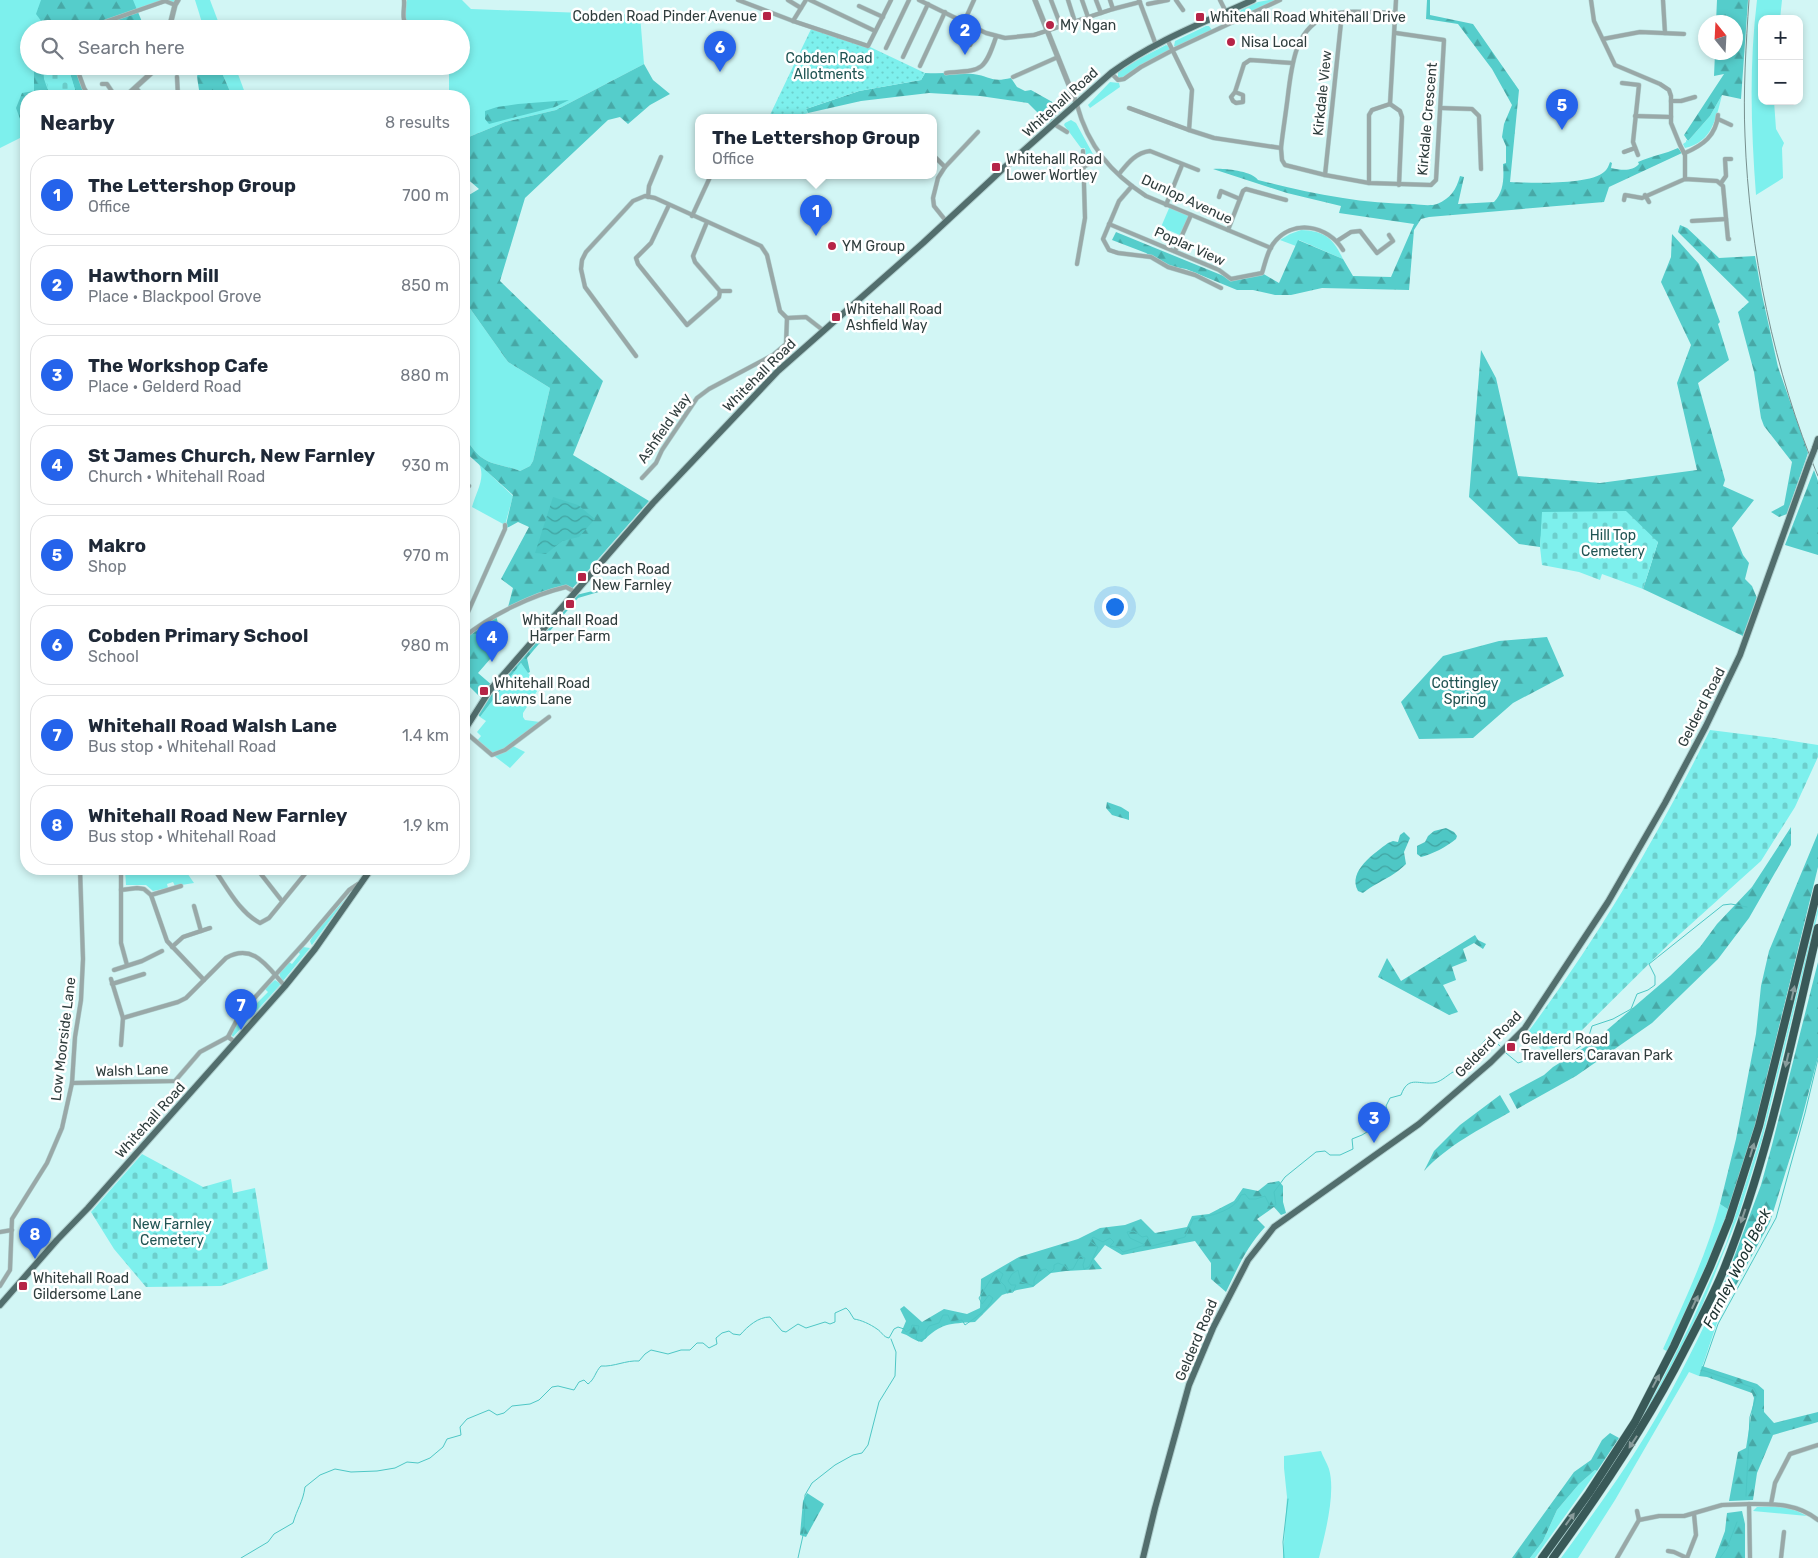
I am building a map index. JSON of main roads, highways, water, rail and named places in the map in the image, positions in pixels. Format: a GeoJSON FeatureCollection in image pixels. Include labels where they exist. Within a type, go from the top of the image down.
{"type":"FeatureCollection","features":[{"type":"Feature","properties":{"kind":"highway"},"geometry":{"type":"LineString","coordinates":[[1542,1558],[1635,1422],[1674,1346],[1710,1267],[1745,1174],[1776,1062],[1818,888]]}},
{"type":"Feature","properties":{"kind":"highway"},"geometry":{"type":"LineString","coordinates":[[1553,1558],[1593,1503],[1639,1432],[1675,1370],[1706,1310],[1724,1269],[1756,1177],[1776,1108],[1818,928]]}},
{"type":"Feature","properties":{"kind":"main road","name":"Whitehall Road"},"geometry":{"type":"LineString","coordinates":[[470,720],[490,690],[575,592],[653,504],[778,371],[1111,73],[1130,59],[1167,39],[1253,0]]}},
{"type":"Feature","properties":{"kind":"main road","name":"Gelderd Road"},"geometry":{"type":"LineString","coordinates":[[1143,1558],[1189,1385],[1213,1328],[1248,1260],[1274,1227],[1419,1124],[1491,1062],[1524,1028],[1608,902],[1706,726],[1740,655],[1818,439]]}},
{"type":"Feature","properties":{"kind":"main road","name":"Whitehall Road"},"geometry":{"type":"LineString","coordinates":[[0,1305],[285,986],[315,949],[366,875]]}},
{"type":"Feature","properties":{"kind":"water"},"geometry":{"type":"Polygon","coordinates":[[[553,497],[578,505],[595,519],[579,537],[562,541],[546,554],[535,553],[553,497]]]}},
{"type":"Feature","properties":{"kind":"water"},"geometry":{"type":"Polygon","coordinates":[[[1446,828],[1454,832],[1457,836],[1456,839],[1430,854],[1421,857],[1417,854],[1417,846],[1425,842],[1428,836],[1434,831],[1446,828]]]}},
{"type":"Feature","properties":{"kind":"water"},"geometry":{"type":"Polygon","coordinates":[[[1404,832],[1410,838],[1404,852],[1406,864],[1394,874],[1363,893],[1358,891],[1356,876],[1364,863],[1388,843],[1398,842],[1400,835],[1404,832]]]}},
{"type":"Feature","properties":{"kind":"waterway","name":"Farnley Wood Beck"},"geometry":{"type":"LineString","coordinates":[[1506,1053],[1518,1063],[1533,1058],[1550,1060],[1548,1052],[1553,1052],[1561,1059],[1587,1042],[1592,1026],[1613,1019],[1631,1009],[1637,994],[1655,985],[1655,976],[1649,964],[1723,905],[1731,904],[1747,907]]}},
{"type":"Feature","properties":{"kind":"waterway","name":"Farnley Wood Beck"},"geometry":{"type":"LineString","coordinates":[[241,1558],[268,1542],[274,1534],[293,1523],[305,1487],[320,1475],[335,1469],[351,1472],[377,1471],[395,1468],[407,1462],[418,1463],[430,1458],[443,1447],[447,1439],[461,1435],[460,1427],[467,1419],[489,1410],[497,1415],[504,1413],[512,1406],[530,1404],[539,1400],[552,1387],[558,1386],[574,1390],[579,1382],[584,1380],[588,1384],[601,1366],[639,1361],[651,1350],[668,1354],[681,1350],[690,1350],[697,1343],[703,1343],[709,1348],[717,1344],[716,1338],[722,1333],[729,1331],[740,1335],[746,1328],[766,1317],[770,1317],[782,1331],[786,1332],[798,1324],[806,1328],[825,1322],[830,1324],[835,1322],[835,1313],[846,1308],[854,1319],[871,1325],[885,1337],[889,1338],[894,1329],[898,1327],[906,1332],[911,1329],[912,1325],[919,1326],[916,1338],[918,1341],[926,1338],[926,1331],[929,1326],[939,1323],[943,1315],[948,1315],[951,1322],[962,1320],[965,1325],[988,1307],[993,1298],[989,1295],[982,1304],[979,1298],[994,1274],[999,1271],[1003,1274],[1000,1281],[1005,1286],[1007,1293],[1013,1292],[1016,1285],[1011,1285],[1008,1281],[1012,1274],[1018,1270],[1021,1282],[1034,1286],[1034,1280],[1039,1270],[1046,1269],[1050,1273],[1054,1269],[1054,1265],[1058,1263],[1065,1266],[1068,1270],[1073,1269],[1080,1256],[1085,1258],[1084,1269],[1089,1267],[1098,1247],[1090,1241],[1093,1237],[1103,1242],[1110,1238],[1114,1242],[1110,1246],[1119,1248],[1123,1252],[1145,1245],[1130,1238],[1127,1232],[1134,1231],[1142,1237],[1147,1236],[1152,1246],[1185,1237],[1193,1219],[1213,1215],[1227,1209],[1233,1206],[1241,1195],[1245,1194],[1249,1199],[1265,1196],[1270,1206],[1276,1205],[1274,1192],[1285,1177],[1316,1152],[1325,1151],[1330,1155],[1340,1155],[1353,1149],[1352,1139],[1375,1127],[1376,1118],[1388,1113],[1386,1106],[1390,1098],[1401,1095],[1407,1085],[1414,1082],[1435,1083],[1453,1072],[1462,1072],[1482,1057],[1481,1045],[1487,1038],[1492,1039],[1500,1046]]}},
{"type":"Feature","properties":{"kind":"waterway","name":"Farnley Wood Beck"},"geometry":{"type":"LineString","coordinates":[[1746,1496],[1750,1417],[1757,1394],[1754,1388],[1702,1370],[1718,1324],[1776,1218],[1818,1059]]}},
{"type":"Feature","properties":{"kind":"waterway"},"geometry":{"type":"LineString","coordinates":[[798,1558],[804,1531],[805,1495],[812,1483],[835,1465],[853,1455],[862,1453],[868,1445],[879,1402],[895,1376],[896,1352],[891,1339]]}},
{"type":"Feature","properties":{"kind":"waterway"},"geometry":{"type":"LineString","coordinates":[[1284,1558],[1283,1542],[1288,1499]]}},
{"type":"Feature","properties":{"kind":"waterway"},"geometry":{"type":"LineString","coordinates":[[1720,1558],[1727,1548],[1737,1522]]}},
{"type":"Feature","properties":{"kind":"railway"},"geometry":{"type":"LineString","coordinates":[[1749,0],[1744,119],[1747,179],[1758,266],[1777,353],[1802,436],[1818,476]]}},
{"type":"Feature","properties":{"kind":"place","name":"Cobden Road Pinder Avenue"},"geometry":{"type":"Point","coordinates":[767,16]}},
{"type":"Feature","properties":{"kind":"place","name":"Whitehall Road Whitehall Drive"},"geometry":{"type":"Point","coordinates":[1200,17]}},
{"type":"Feature","properties":{"kind":"place","name":"My Ngan"},"geometry":{"type":"Point","coordinates":[1050,25]}},
{"type":"Feature","properties":{"kind":"place","name":"Nisa Local"},"geometry":{"type":"Point","coordinates":[1231,42]}},
{"type":"Feature","properties":{"kind":"place","name":"Hawthorn Mill"},"geometry":{"type":"Point","coordinates":[965,55]}},
{"type":"Feature","properties":{"kind":"place","name":"Cobden Primary School"},"geometry":{"type":"Point","coordinates":[720,72]}},
{"type":"Feature","properties":{"kind":"place","name":"Makro"},"geometry":{"type":"Point","coordinates":[1562,130]}},
{"type":"Feature","properties":{"kind":"place","name":"Whitehall Road Lower Wortley"},"geometry":{"type":"Point","coordinates":[996,167]}},
{"type":"Feature","properties":{"kind":"place","name":"The Lettershop Group"},"geometry":{"type":"Point","coordinates":[816,236]}},
{"type":"Feature","properties":{"kind":"place","name":"YM Group"},"geometry":{"type":"Point","coordinates":[832,246]}},
{"type":"Feature","properties":{"kind":"place","name":"Whitehall Road Ashfield Way"},"geometry":{"type":"Point","coordinates":[836,317]}},
{"type":"Feature","properties":{"kind":"place","name":"Coach Road New Farnley"},"geometry":{"type":"Point","coordinates":[582,577]}},
{"type":"Feature","properties":{"kind":"place","name":"Whitehall Road Harper Farm"},"geometry":{"type":"Point","coordinates":[570,604]}},
{"type":"Feature","properties":{"kind":"place","name":"St James Church, New Farnley"},"geometry":{"type":"Point","coordinates":[492,662]}},
{"type":"Feature","properties":{"kind":"place","name":"Whitehall Road Lawns Lane"},"geometry":{"type":"Point","coordinates":[484,691]}},
{"type":"Feature","properties":{"kind":"place","name":"Whitehall Road Walsh Lane"},"geometry":{"type":"Point","coordinates":[241,1030]}},
{"type":"Feature","properties":{"kind":"place","name":"Gelderd Road Travellers Caravan Park"},"geometry":{"type":"Point","coordinates":[1511,1047]}},
{"type":"Feature","properties":{"kind":"place","name":"The Workshop Cafe"},"geometry":{"type":"Point","coordinates":[1374,1143]}},
{"type":"Feature","properties":{"kind":"place","name":"Whitehall Road New Farnley"},"geometry":{"type":"Point","coordinates":[35,1259]}},
{"type":"Feature","properties":{"kind":"place","name":"Whitehall Road Gildersome Lane"},"geometry":{"type":"Point","coordinates":[23,1286]}},
{"type":"Feature","properties":{"kind":"park label","name":"Cobden Road Allotments"},"geometry":{"type":"Point","coordinates":[829,66]}},
{"type":"Feature","properties":{"kind":"park label","name":"Hill Top Cemetery"},"geometry":{"type":"Point","coordinates":[1613,544]}},
{"type":"Feature","properties":{"kind":"park label","name":"Cottingley Spring"},"geometry":{"type":"Point","coordinates":[1465,692]}},
{"type":"Feature","properties":{"kind":"park label","name":"New Farnley Cemetery"},"geometry":{"type":"Point","coordinates":[172,1232]}}]}
